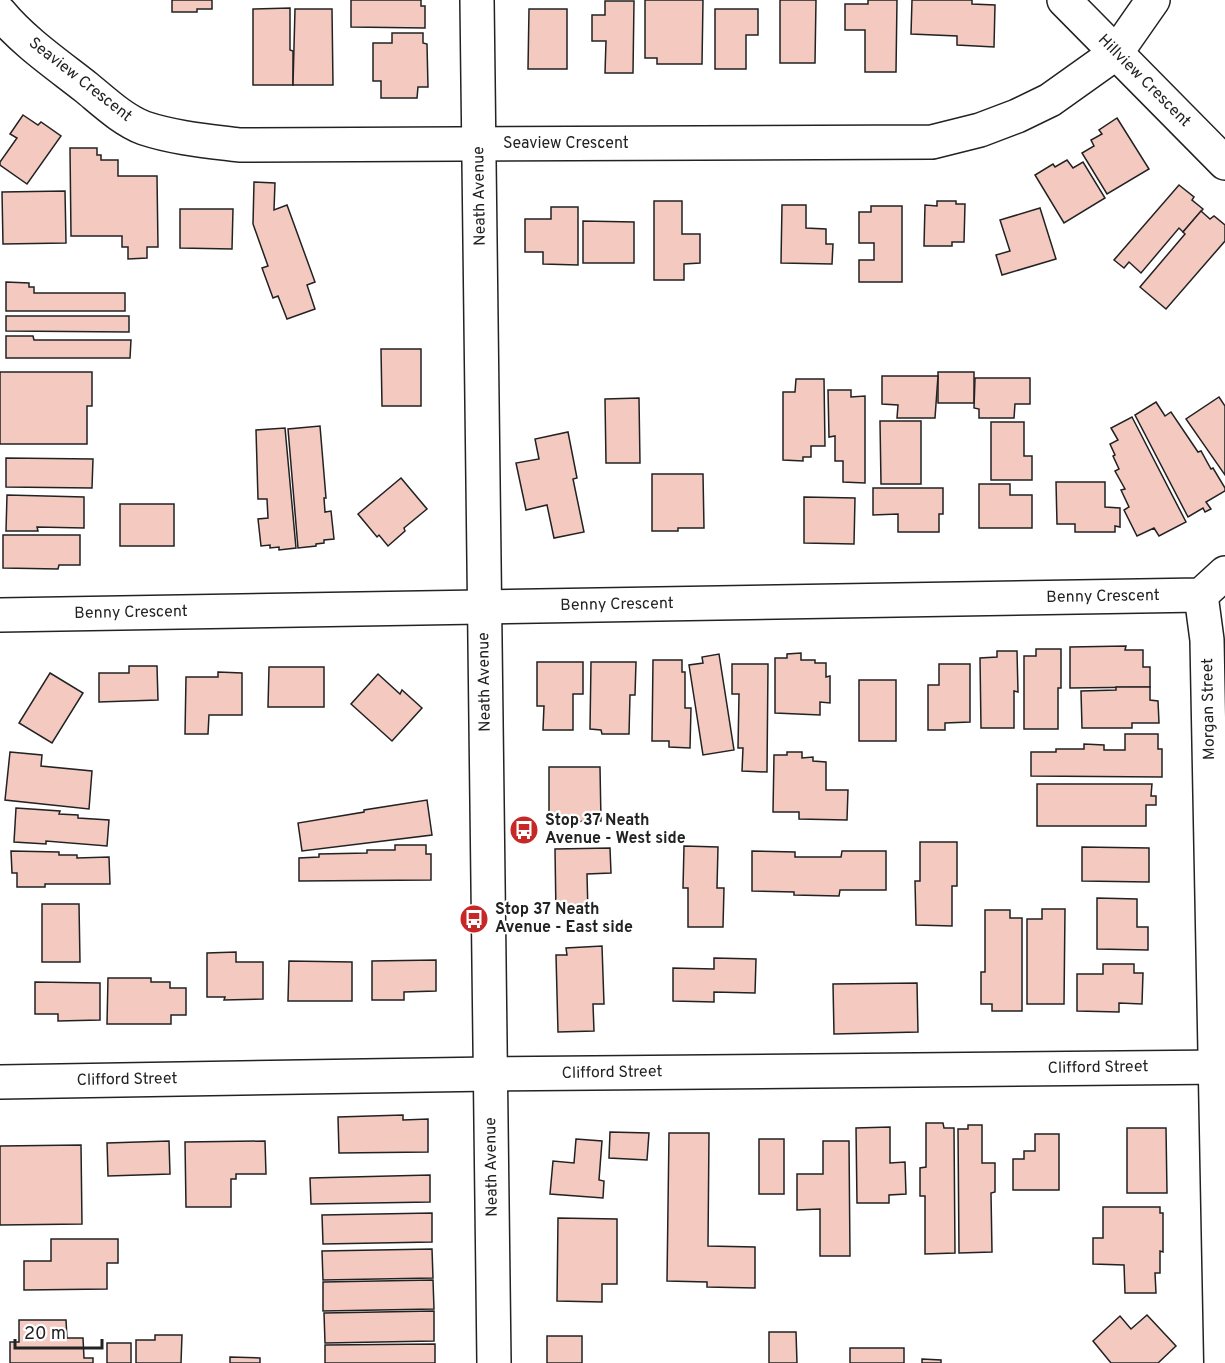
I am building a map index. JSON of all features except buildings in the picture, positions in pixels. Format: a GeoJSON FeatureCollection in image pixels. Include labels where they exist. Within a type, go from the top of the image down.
{"type":"FeatureCollection","features":[{"type":"Feature","properties":{"kind":"street","name":"Neath Avenue"},"geometry":{"type":"LineString","coordinates":[[477,0],[494,1363]]}},
{"type":"Feature","properties":{"kind":"street","name":"Hillview Crescent"},"geometry":{"type":"LineString","coordinates":[[1064,0],[1225,163]]}},
{"type":"Feature","properties":{"kind":"street","name":"Seaview Crescent"},"geometry":{"type":"LineString","coordinates":[[0,13],[55,63],[120,115],[141,127],[201,140],[239,145],[932,142],[980,130],[1050,100],[1116,53],[1153,0]]}},
{"type":"Feature","properties":{"kind":"street"},"geometry":{"type":"LineString","coordinates":[[1201,595],[1225,573]]}},
{"type":"Feature","properties":{"kind":"street","name":"Benny Crescent"},"geometry":{"type":"LineString","coordinates":[[0,615],[1201,595]]}},
{"type":"Feature","properties":{"kind":"street","name":"Morgan Street"},"geometry":{"type":"LineString","coordinates":[[1201,595],[1207,640],[1221,1067],[1221,1363]]}},
{"type":"Feature","properties":{"kind":"street","name":"Clifford Street"},"geometry":{"type":"LineString","coordinates":[[0,1082],[491,1074],[1221,1067]]}},
{"type":"Feature","properties":{"kind":"place","name":"Stop 37 Neath Avenue - West side"},"geometry":{"type":"Point","coordinates":[524,830]}},
{"type":"Feature","properties":{"kind":"place","name":"Stop 37 Neath Avenue - East side"},"geometry":{"type":"Point","coordinates":[474,919]}}]}
